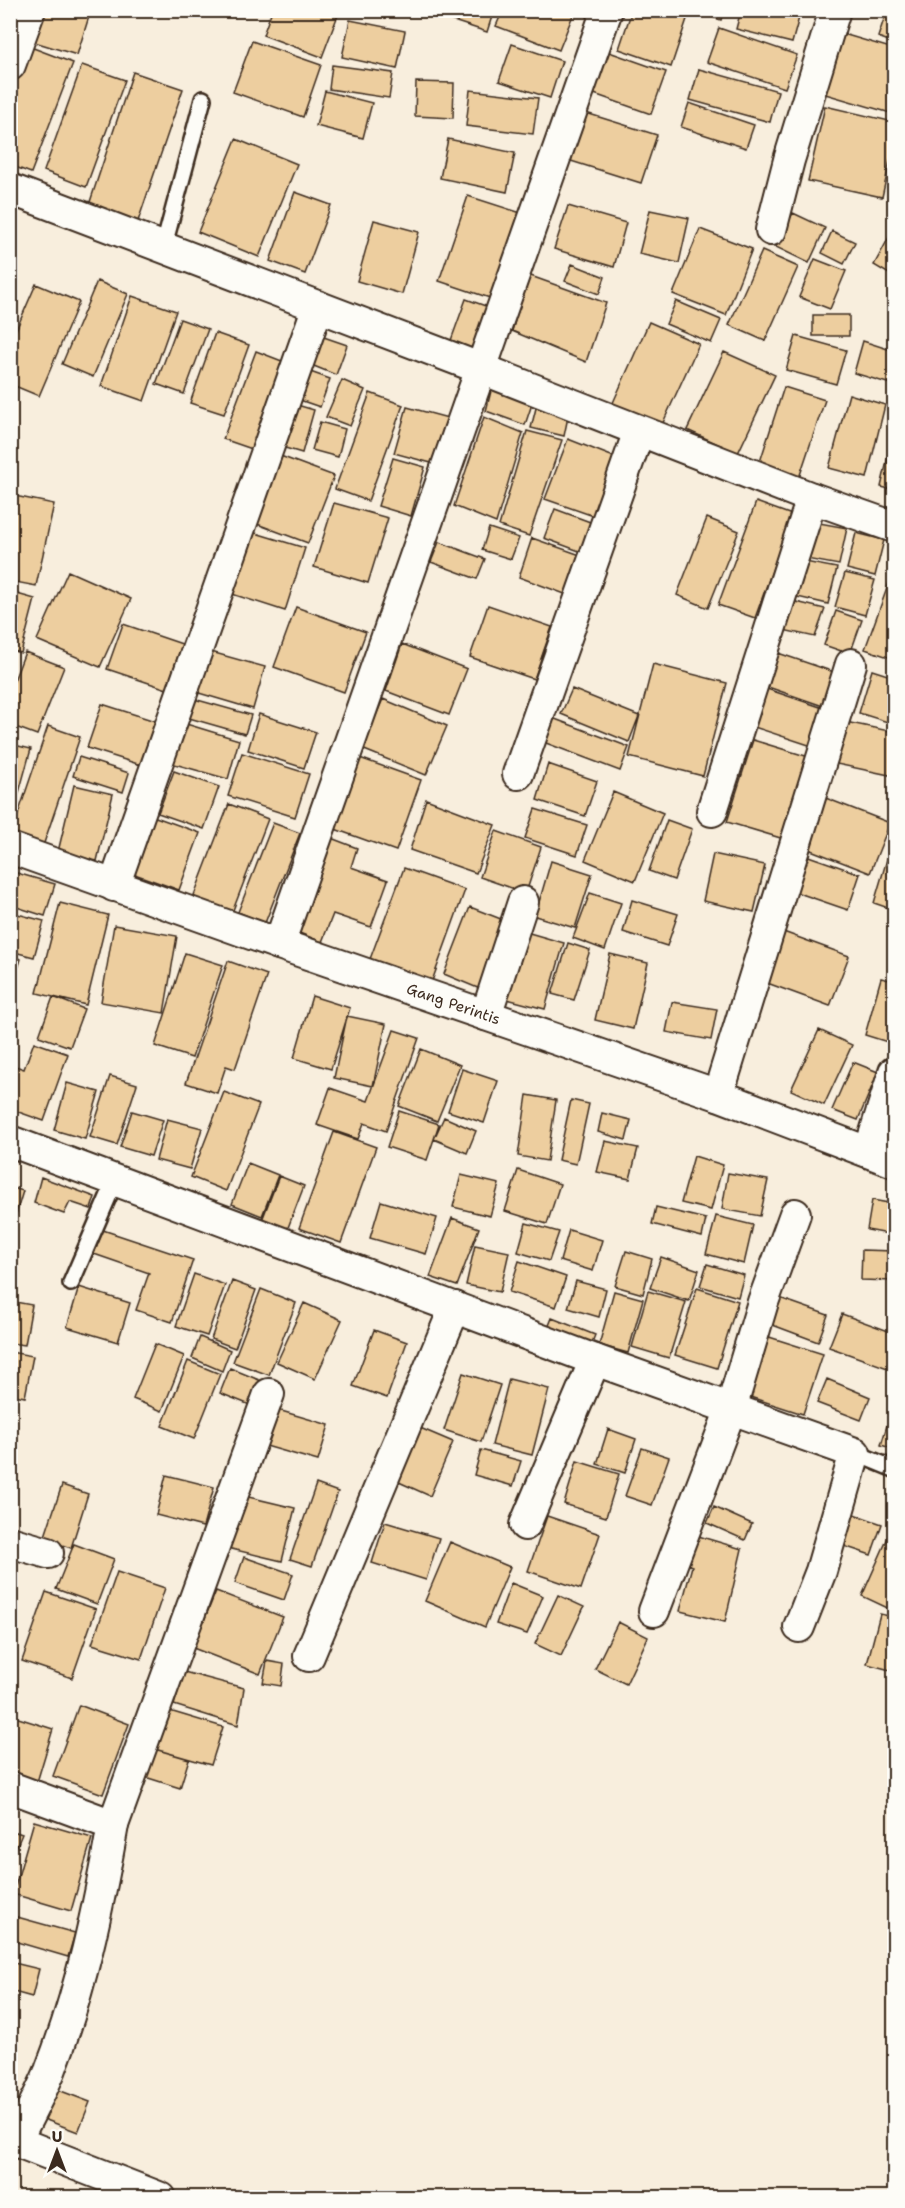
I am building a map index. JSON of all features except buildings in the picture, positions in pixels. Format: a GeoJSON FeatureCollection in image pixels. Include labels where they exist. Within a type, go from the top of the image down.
{"type":"FeatureCollection","features":[{"type":"Feature","properties":{"kind":"street"},"geometry":{"type":"LineString","coordinates":[[10,65],[30,10]]}},
{"type":"Feature","properties":{"kind":"street"},"geometry":{"type":"LineString","coordinates":[[279,944],[608,10]]}},
{"type":"Feature","properties":{"kind":"street"},"geometry":{"type":"LineString","coordinates":[[771,230],[792,148],[835,10]]}},
{"type":"Feature","properties":{"kind":"street"},"geometry":{"type":"LineString","coordinates":[[10,189],[812,498],[894,527]]}},
{"type":"Feature","properties":{"kind":"street"},"geometry":{"type":"LineString","coordinates":[[114,886],[318,306]]}},
{"type":"Feature","properties":{"kind":"street"},"geometry":{"type":"LineString","coordinates":[[518,774],[639,430]]}},
{"type":"Feature","properties":{"kind":"street"},"geometry":{"type":"LineString","coordinates":[[712,811],[812,498]]}},
{"type":"Feature","properties":{"kind":"street"},"geometry":{"type":"LineString","coordinates":[[718,1095],[851,664]]}},
{"type":"Feature","properties":{"kind":"street","name":"Gang Perintis"},"geometry":{"type":"LineString","coordinates":[[10,848],[279,944],[718,1095],[882,1157]]}},
{"type":"Feature","properties":{"kind":"street"},"geometry":{"type":"LineString","coordinates":[[486,1015],[524,902]]}},
{"type":"Feature","properties":{"kind":"street"},"geometry":{"type":"LineString","coordinates":[[882,1157],[894,1072]]}},
{"type":"Feature","properties":{"kind":"street"},"geometry":{"type":"LineString","coordinates":[[10,1141],[596,1360],[855,1453],[820,1571],[799,1627]]}},
{"type":"Feature","properties":{"kind":"street"},"geometry":{"type":"LineString","coordinates":[[654,1611],[731,1409],[763,1302],[795,1214]]}},
{"type":"Feature","properties":{"kind":"street"},"geometry":{"type":"LineString","coordinates":[[309,1656],[455,1307]]}},
{"type":"Feature","properties":{"kind":"street"},"geometry":{"type":"LineString","coordinates":[[525,1525],[596,1360]]}},
{"type":"Feature","properties":{"kind":"street"},"geometry":{"type":"LineString","coordinates":[[161,2198],[13,2140],[50,2071],[79,1985],[97,1915],[113,1825],[269,1394]]}},
{"type":"Feature","properties":{"kind":"street"},"geometry":{"type":"LineString","coordinates":[[10,1542],[48,1553]]}},
{"type":"Feature","properties":{"kind":"street"},"geometry":{"type":"LineString","coordinates":[[10,1787],[113,1825]]}},
{"type":"Feature","properties":{"kind":"lane"},"geometry":{"type":"LineString","coordinates":[[163,249],[203,99]]}},
{"type":"Feature","properties":{"kind":"lane"},"geometry":{"type":"LineString","coordinates":[[71,1283],[115,1181]]}},
{"type":"Feature","properties":{"kind":"lane"},"geometry":{"type":"LineString","coordinates":[[855,1453],[894,1469]]}}]}
